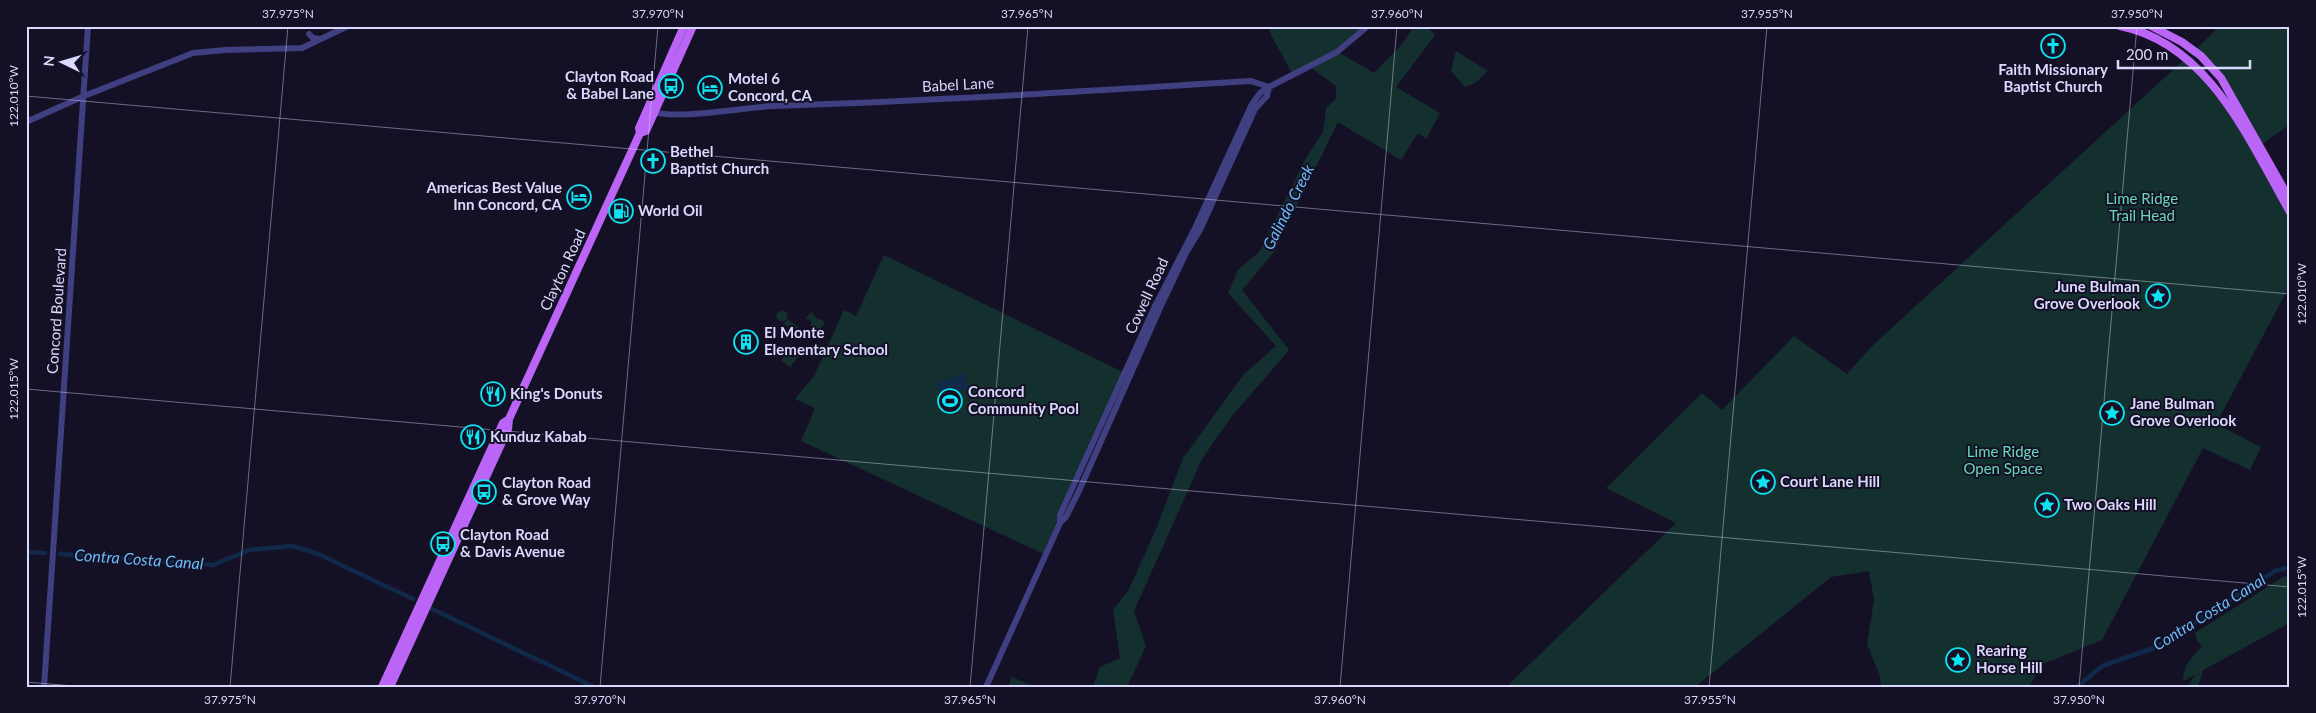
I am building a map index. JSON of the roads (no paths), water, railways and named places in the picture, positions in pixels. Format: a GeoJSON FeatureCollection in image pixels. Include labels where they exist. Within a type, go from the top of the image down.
{"type":"FeatureCollection","features":[{"type":"Feature","properties":{"kind":"main road","name":"Clayton Road"},"geometry":{"type":"LineString","coordinates":[[651,111],[684,26]]}},
{"type":"Feature","properties":{"kind":"main road","name":"Clayton Road"},"geometry":{"type":"LineString","coordinates":[[390,687],[499,450],[508,429],[509,419],[640,133],[639,128],[651,111],[693,26]]}},
{"type":"Feature","properties":{"kind":"main road"},"geometry":{"type":"LineString","coordinates":[[2120,26],[2129,27],[2164,43],[2199,69],[2242,130],[2290,212]]}},
{"type":"Feature","properties":{"kind":"main road"},"geometry":{"type":"LineString","coordinates":[[2151,26],[2182,42],[2200,56],[2221,78],[2290,200]]}},
{"type":"Feature","properties":{"kind":"main road","name":"Clayton Road"},"geometry":{"type":"LineString","coordinates":[[382,687],[503,423],[509,419]]}},
{"type":"Feature","properties":{"kind":"street","name":"Concord Boulevard"},"geometry":{"type":"LineString","coordinates":[[44,687],[88,26]]}},
{"type":"Feature","properties":{"kind":"street"},"geometry":{"type":"LineString","coordinates":[[26,122],[84,96],[200,52],[302,48],[348,26]]}},
{"type":"Feature","properties":{"kind":"street"},"geometry":{"type":"LineString","coordinates":[[1269,87],[1338,52],[1368,26]]}},
{"type":"Feature","properties":{"kind":"street"},"geometry":{"type":"LineString","coordinates":[[309,34],[316,39],[324,38]]}},
{"type":"Feature","properties":{"kind":"street","name":"Babel Lane"},"geometry":{"type":"LineString","coordinates":[[651,111],[680,114],[774,106],[977,98],[1251,81],[1269,87]]}},
{"type":"Feature","properties":{"kind":"street","name":"Cowell Road"},"geometry":{"type":"LineString","coordinates":[[986,687],[1060,523],[1066,517],[1079,491],[1160,308],[1186,254],[1200,230],[1255,109],[1267,96],[1269,87]]}},
{"type":"Feature","properties":{"kind":"water","name":"Concord Community Pool"},"geometry":{"type":"Polygon","coordinates":[[[963,373],[969,388],[955,393],[961,409],[947,415],[936,384],[963,373]]]}},
{"type":"Feature","properties":{"kind":"waterway","name":"Galindo Creek"},"geometry":{"type":"LineString","coordinates":[[1275,26],[1275,29],[1294,55],[1305,60]]}},
{"type":"Feature","properties":{"kind":"waterway","name":"Galindo Creek"},"geometry":{"type":"LineString","coordinates":[[1229,406],[1242,390],[1275,359],[1281,344],[1234,289],[1242,277],[1269,251],[1309,164],[1329,131],[1325,122],[1330,113],[1338,107],[1342,85],[1324,69]]}},
{"type":"Feature","properties":{"kind":"waterway","name":"Galindo Creek"},"geometry":{"type":"LineString","coordinates":[[1100,687],[1102,680],[1127,664],[1133,643],[1118,610],[1132,596],[1188,462],[1204,441],[1211,426],[1220,419]]}},
{"type":"Feature","properties":{"kind":"waterway","name":"Contra Costa Canal"},"geometry":{"type":"LineString","coordinates":[[60,554],[213,565],[249,550],[292,546],[316,553],[413,599]]}},
{"type":"Feature","properties":{"kind":"waterway","name":"Contra Costa Canal"},"geometry":{"type":"LineString","coordinates":[[26,552],[45,553]]}},
{"type":"Feature","properties":{"kind":"waterway","name":"Contra Costa Canal"},"geometry":{"type":"LineString","coordinates":[[2077,687],[2102,666],[2157,647],[2275,571],[2290,567]]}},
{"type":"Feature","properties":{"kind":"waterway"},"geometry":{"type":"LineString","coordinates":[[2190,670],[2199,659],[2223,640],[2290,607]]}},
{"type":"Feature","properties":{"kind":"waterway","name":"Contra Costa Canal"},"geometry":{"type":"LineString","coordinates":[[432,609],[594,687]]}},
{"type":"Feature","properties":{"kind":"place","name":"Faith Missionary Baptist Church"},"geometry":{"type":"Point","coordinates":[2053,46]}},
{"type":"Feature","properties":{"kind":"place","name":"Clayton Road & Babel Lane"},"geometry":{"type":"Point","coordinates":[671,86]}},
{"type":"Feature","properties":{"kind":"place","name":"Motel 6 Concord, CA"},"geometry":{"type":"Point","coordinates":[710,88]}},
{"type":"Feature","properties":{"kind":"place","name":"Bethel Baptist Church"},"geometry":{"type":"Point","coordinates":[653,161]}},
{"type":"Feature","properties":{"kind":"place","name":"Americas Best Value Inn Concord, CA"},"geometry":{"type":"Point","coordinates":[579,197]}},
{"type":"Feature","properties":{"kind":"place","name":"World Oil"},"geometry":{"type":"Point","coordinates":[621,211]}},
{"type":"Feature","properties":{"kind":"place","name":"June Bulman Grove Overlook"},"geometry":{"type":"Point","coordinates":[2158,296]}},
{"type":"Feature","properties":{"kind":"place","name":"El Monte Elementary School"},"geometry":{"type":"Point","coordinates":[746,342]}},
{"type":"Feature","properties":{"kind":"place","name":"King's Donuts"},"geometry":{"type":"Point","coordinates":[493,394]}},
{"type":"Feature","properties":{"kind":"place","name":"Concord Community Pool"},"geometry":{"type":"Point","coordinates":[950,401]}},
{"type":"Feature","properties":{"kind":"place","name":"Jane Bulman Grove Overlook"},"geometry":{"type":"Point","coordinates":[2112,413]}},
{"type":"Feature","properties":{"kind":"place","name":"Kunduz Kabab"},"geometry":{"type":"Point","coordinates":[473,437]}},
{"type":"Feature","properties":{"kind":"place","name":"Court Lane Hill"},"geometry":{"type":"Point","coordinates":[1763,482]}},
{"type":"Feature","properties":{"kind":"place","name":"Clayton Road & Grove Way"},"geometry":{"type":"Point","coordinates":[484,492]}},
{"type":"Feature","properties":{"kind":"place","name":"Two Oaks Hill"},"geometry":{"type":"Point","coordinates":[2047,505]}},
{"type":"Feature","properties":{"kind":"place","name":"Clayton Road & Davis Avenue"},"geometry":{"type":"Point","coordinates":[443,544]}},
{"type":"Feature","properties":{"kind":"place","name":"Rearing Horse Hill"},"geometry":{"type":"Point","coordinates":[1958,660]}},
{"type":"Feature","properties":{"kind":"park label","name":"Lime Ridge Trail Head"},"geometry":{"type":"Point","coordinates":[2142,208]}},
{"type":"Feature","properties":{"kind":"park label","name":"Lime Ridge Open Space"},"geometry":{"type":"Point","coordinates":[2003,460]}}]}
